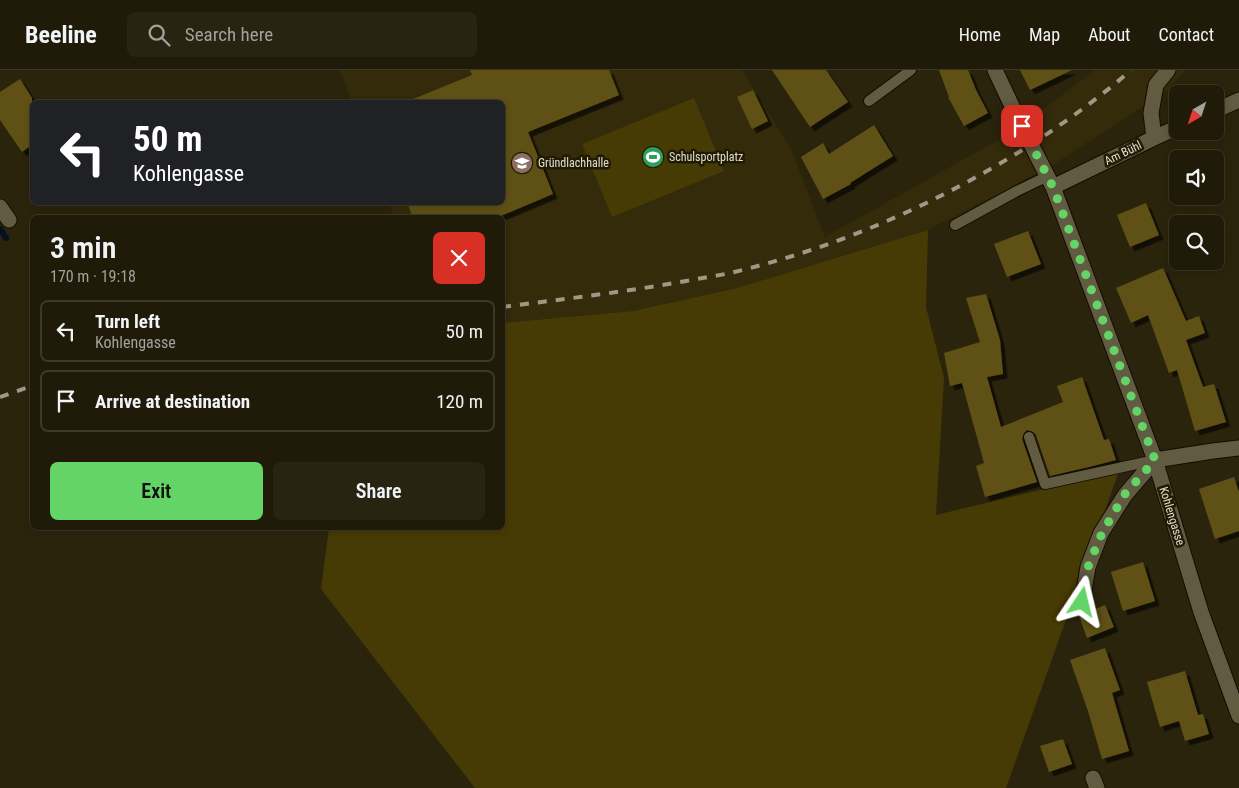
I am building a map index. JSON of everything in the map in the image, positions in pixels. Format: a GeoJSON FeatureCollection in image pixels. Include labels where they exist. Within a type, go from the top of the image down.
{"type":"FeatureCollection","features":[{"type":"Feature","properties":{"kind":"street","name":"Kohlengasse"},"geometry":{"type":"LineString","coordinates":[[995,70],[1050,181],[1155,460],[1201,612],[1239,716]]}},
{"type":"Feature","properties":{"kind":"street","name":"Am Bühl"},"geometry":{"type":"LineString","coordinates":[[1050,181],[1154,138],[1151,113],[1156,85],[1168,70]]}},
{"type":"Feature","properties":{"kind":"street"},"geometry":{"type":"LineString","coordinates":[[1224,107],[1239,100]]}},
{"type":"Feature","properties":{"kind":"street"},"geometry":{"type":"LineString","coordinates":[[1154,138],[1169,132]]}},
{"type":"Feature","properties":{"kind":"street"},"geometry":{"type":"LineString","coordinates":[[0,207],[9,220]]}},
{"type":"Feature","properties":{"kind":"street"},"geometry":{"type":"LineString","coordinates":[[1082,602],[1088,567],[1102,533],[1125,494],[1155,460],[1239,448]]}},
{"type":"Feature","properties":{"kind":"lane"},"geometry":{"type":"LineString","coordinates":[[869,101],[911,70]]}},
{"type":"Feature","properties":{"kind":"lane"},"geometry":{"type":"LineString","coordinates":[[955,225],[1017,191],[1050,181]]}},
{"type":"Feature","properties":{"kind":"lane"},"geometry":{"type":"LineString","coordinates":[[1029,437],[1046,484],[1155,460]]}},
{"type":"Feature","properties":{"kind":"shaded area"},"geometry":{"type":"Polygon","coordinates":[[[340,70],[742,70],[791,149],[825,237],[1016,130],[1095,70],[1186,70],[1172,85],[1169,85],[1168,90],[1051,166],[928,230],[737,288],[633,311],[505,323],[505,215],[393,215],[389,205],[505,205],[505,100],[351,100],[340,70]]]}},
{"type":"Feature","properties":{"kind":"shaded area","name":"Schulsportplatz"},"geometry":{"type":"Polygon","coordinates":[[[694,98],[724,171],[612,217],[582,144],[694,98]]]}},
{"type":"Feature","properties":{"kind":"shaded area"},"geometry":{"type":"Polygon","coordinates":[[[928,230],[926,307],[944,378],[936,515],[1119,471],[1006,788],[475,788],[321,589],[329,530],[505,530],[505,323],[633,311],[737,288],[928,230]]]}},
{"type":"Feature","properties":{"kind":"building","name":"Gründlachhalle"},"geometry":{"type":"Polygon","coordinates":[[[470,70],[609,70],[619,95],[528,132],[553,194],[503,215],[412,215],[408,205],[505,205],[505,100],[411,100],[472,75],[470,70]]]}},
{"type":"Feature","properties":{"kind":"building"},"geometry":{"type":"Polygon","coordinates":[[[772,70],[826,70],[848,102],[810,127],[772,70]]]}},
{"type":"Feature","properties":{"kind":"building"},"geometry":{"type":"Polygon","coordinates":[[[939,70],[968,70],[988,113],[964,126],[948,97],[939,70]]]}},
{"type":"Feature","properties":{"kind":"building"},"geometry":{"type":"Polygon","coordinates":[[[1020,70],[1072,70],[1030,90],[1020,70]]]}},
{"type":"Feature","properties":{"kind":"building"},"geometry":{"type":"Polygon","coordinates":[[[20,79],[32,98],[30,100],[30,146],[22,152],[0,120],[0,92],[20,79]]]}},
{"type":"Feature","properties":{"kind":"building"},"geometry":{"type":"Polygon","coordinates":[[[753,90],[768,121],[752,129],[737,97],[753,90]]]}},
{"type":"Feature","properties":{"kind":"building"},"geometry":{"type":"Polygon","coordinates":[[[874,125],[893,156],[851,184],[823,199],[801,157],[823,143],[829,154],[874,125]]]}},
{"type":"Feature","properties":{"kind":"building"},"geometry":{"type":"Polygon","coordinates":[[[1146,203],[1159,235],[1130,247],[1117,215],[1146,203]]]}},
{"type":"Feature","properties":{"kind":"building"},"geometry":{"type":"Polygon","coordinates":[[[1028,231],[1041,264],[1007,277],[994,244],[1028,231]]]}},
{"type":"Feature","properties":{"kind":"building"},"geometry":{"type":"Polygon","coordinates":[[[1163,268],[1186,321],[1199,316],[1205,333],[1186,340],[1203,387],[1214,384],[1226,422],[1195,431],[1177,370],[1169,373],[1148,315],[1131,323],[1116,288],[1163,268]]]}},
{"type":"Feature","properties":{"kind":"building"},"geometry":{"type":"Polygon","coordinates":[[[986,294],[1000,340],[1003,374],[987,377],[1001,427],[1063,402],[1057,386],[1082,377],[1104,440],[1109,439],[1116,460],[1050,476],[1036,435],[1027,430],[1022,439],[1037,482],[985,497],[976,466],[984,463],[962,383],[950,386],[944,353],[980,342],[966,298],[986,294]]]}},
{"type":"Feature","properties":{"kind":"building"},"geometry":{"type":"Polygon","coordinates":[[[1234,477],[1239,492],[1239,531],[1215,539],[1199,489],[1234,477]]]}},
{"type":"Feature","properties":{"kind":"building"},"geometry":{"type":"Polygon","coordinates":[[[1143,562],[1155,601],[1123,611],[1111,572],[1143,562]]]}},
{"type":"Feature","properties":{"kind":"building"},"geometry":{"type":"Polygon","coordinates":[[[1105,605],[1114,627],[1087,638],[1079,616],[1105,605]]]}},
{"type":"Feature","properties":{"kind":"building"},"geometry":{"type":"Polygon","coordinates":[[[1105,648],[1120,690],[1112,693],[1129,751],[1102,759],[1070,660],[1105,648]]]}},
{"type":"Feature","properties":{"kind":"building"},"geometry":{"type":"Polygon","coordinates":[[[1185,671],[1198,715],[1203,714],[1209,734],[1185,741],[1179,721],[1160,727],[1147,682],[1185,671]]]}},
{"type":"Feature","properties":{"kind":"building"},"geometry":{"type":"Polygon","coordinates":[[[1063,739],[1072,764],[1049,772],[1040,746],[1063,739]]]}},
{"type":"Feature","properties":{"kind":"waterway"},"geometry":{"type":"LineString","coordinates":[[0,229],[6,238]]}},
{"type":"Feature","properties":{"kind":"railway"},"geometry":{"type":"LineString","coordinates":[[505,307],[640,289],[730,273],[812,250],[852,235],[930,201],[1005,161],[1076,114],[1131,70]]}},
{"type":"Feature","properties":{"kind":"railway"},"geometry":{"type":"LineString","coordinates":[[0,397],[30,387]]}},
{"type":"Feature","properties":{"kind":"place","name":"Schulsportplatz"},"geometry":{"type":"Point","coordinates":[653,157]}},
{"type":"Feature","properties":{"kind":"place","name":"Gründlachhalle"},"geometry":{"type":"Point","coordinates":[522,163]}},
{"type":"Feature","properties":{"kind":"route"},"geometry":{"type":"LineString","coordinates":[[1022,126],[1053,187],[1155,460],[1125,494],[1102,533],[1088,567],[1082,602]]}}]}
